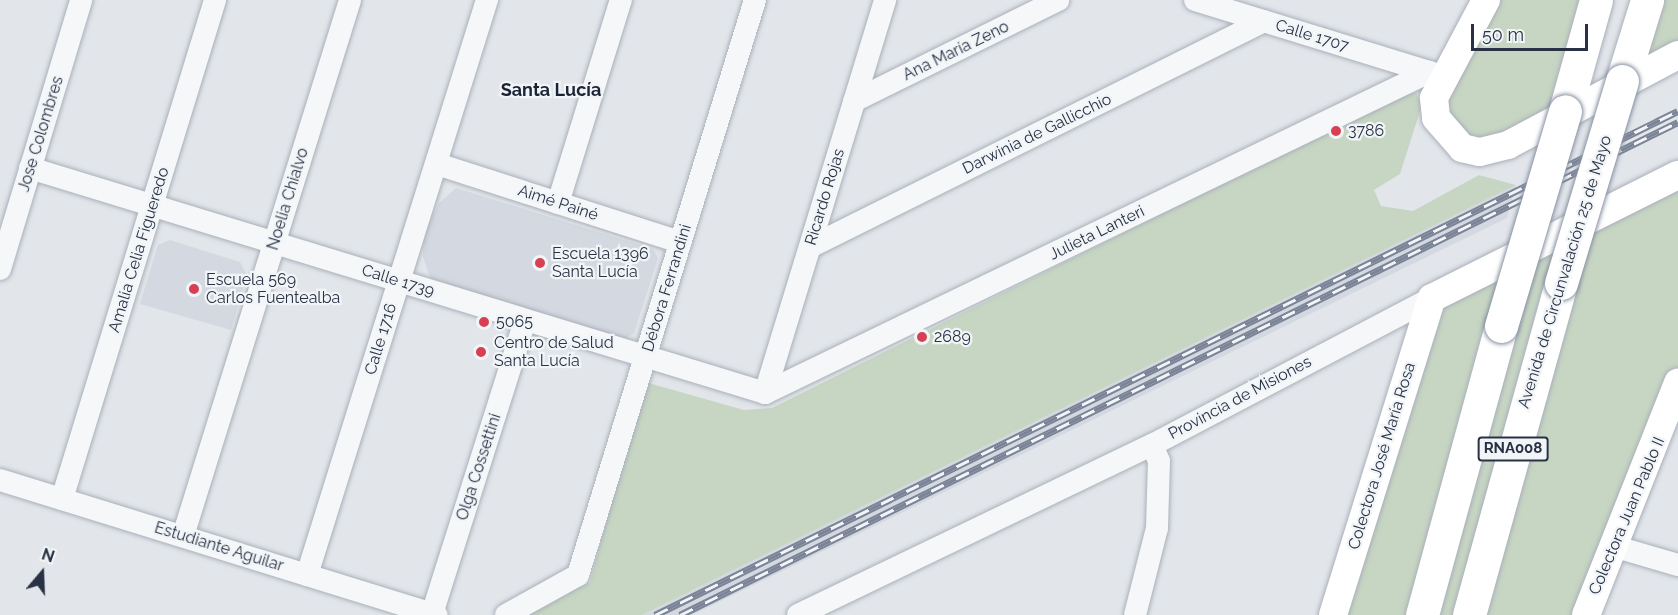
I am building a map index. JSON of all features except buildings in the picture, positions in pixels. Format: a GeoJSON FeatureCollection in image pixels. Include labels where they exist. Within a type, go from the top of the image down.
{"type":"FeatureCollection","features":[{"type":"Feature","properties":{"kind":"highway","name":"RNA008"},"geometry":{"type":"LineString","coordinates":[[1422,615],[1501,326],[1579,66],[1596,0]]}},
{"type":"Feature","properties":{"kind":"highway","name":"Avenida de Circunvalación 25 de Mayo"},"geometry":{"type":"LineString","coordinates":[[1469,615],[1561,283],[1643,13]]}},
{"type":"Feature","properties":{"kind":"main road"},"geometry":{"type":"LineString","coordinates":[[1486,0],[1436,74],[1434,98],[1436,118],[1447,136],[1480,152],[1508,145],[1678,56]]}},
{"type":"Feature","properties":{"kind":"main road","name":"Provincia de Misiones"},"geometry":{"type":"LineString","coordinates":[[1432,298],[1678,175]]}},
{"type":"Feature","properties":{"kind":"main road","name":"Colectora José María Rosa"},"geometry":{"type":"LineString","coordinates":[[1333,615],[1432,298]]}},
{"type":"Feature","properties":{"kind":"main road","name":"Colectora Juan Pablo II"},"geometry":{"type":"LineString","coordinates":[[1586,615],[1678,383]]}},
{"type":"Feature","properties":{"kind":"street","name":"Jose Colombres"},"geometry":{"type":"LineString","coordinates":[[0,269],[81,0]]}},
{"type":"Feature","properties":{"kind":"street","name":"Amalia Celia Figueredo"},"geometry":{"type":"LineString","coordinates":[[62,499],[215,0]]}},
{"type":"Feature","properties":{"kind":"street","name":"Noelia Chialvo"},"geometry":{"type":"LineString","coordinates":[[183,536],[350,0]]}},
{"type":"Feature","properties":{"kind":"street","name":"Calle 1716"},"geometry":{"type":"LineString","coordinates":[[307,575],[487,0]]}},
{"type":"Feature","properties":{"kind":"street"},"geometry":{"type":"LineString","coordinates":[[558,203],[621,0]]}},
{"type":"Feature","properties":{"kind":"street","name":"Débora Ferrandini"},"geometry":{"type":"LineString","coordinates":[[506,615],[578,575],[755,0]]}},
{"type":"Feature","properties":{"kind":"street","name":"Ricardo Rojas"},"geometry":{"type":"LineString","coordinates":[[765,393],[885,0]]}},
{"type":"Feature","properties":{"kind":"street","name":"Ana María Zeno"},"geometry":{"type":"LineString","coordinates":[[854,101],[1058,0]]}},
{"type":"Feature","properties":{"kind":"street","name":"Calle 1707"},"geometry":{"type":"LineString","coordinates":[[1195,0],[1436,74]]}},
{"type":"Feature","properties":{"kind":"street","name":"Darwinia de Gallicchio"},"geometry":{"type":"LineString","coordinates":[[810,247],[1264,21]]}},
{"type":"Feature","properties":{"kind":"street","name":"Julieta Lanteri"},"geometry":{"type":"LineString","coordinates":[[765,393],[1436,74]]}},
{"type":"Feature","properties":{"kind":"street","name":"Aimé Painé"},"geometry":{"type":"LineString","coordinates":[[436,164],[680,242]]}},
{"type":"Feature","properties":{"kind":"street","name":"Calle 1739"},"geometry":{"type":"LineString","coordinates":[[30,168],[765,393]]}},
{"type":"Feature","properties":{"kind":"street","name":"Provincia de Misiones"},"geometry":{"type":"LineString","coordinates":[[798,615],[1152,445],[1432,298]]}},
{"type":"Feature","properties":{"kind":"street","name":"Olga Cossettini"},"geometry":{"type":"LineString","coordinates":[[435,614],[525,320]]}},
{"type":"Feature","properties":{"kind":"street"},"geometry":{"type":"LineString","coordinates":[[1135,615],[1157,528],[1159,461],[1152,445]]}},
{"type":"Feature","properties":{"kind":"street","name":"Estudiante Aguilar"},"geometry":{"type":"LineString","coordinates":[[0,480],[435,614]]}},
{"type":"Feature","properties":{"kind":"street"},"geometry":{"type":"LineString","coordinates":[[1612,546],[1678,565]]}},
{"type":"Feature","properties":{"kind":"shaded area"},"geometry":{"type":"Polygon","coordinates":[[[1516,185],[1507,218],[692,615],[642,615],[1516,185]]]}},
{"type":"Feature","properties":{"kind":"shaded area","name":"Escuela 1396 Santa Lucía"},"geometry":{"type":"Polygon","coordinates":[[[456,188],[653,249],[658,258],[634,333],[620,342],[432,283],[423,257],[424,234],[439,203],[456,188]]]}},
{"type":"Feature","properties":{"kind":"shaded area","name":"Escuela 569 Carlos Fuentealba"},"geometry":{"type":"Polygon","coordinates":[[[170,240],[240,262],[247,275],[231,330],[140,304],[158,245],[170,240]]]}},
{"type":"Feature","properties":{"kind":"green space"},"geometry":{"type":"Polygon","coordinates":[[[1486,0],[1596,0],[1565,111],[1508,145],[1447,136],[1444,76],[1486,0]]]}},
{"type":"Feature","properties":{"kind":"green space"},"geometry":{"type":"Polygon","coordinates":[[[1647,0],[1678,0],[1678,55],[1639,76],[1647,0]]]}},
{"type":"Feature","properties":{"kind":"green space"},"geometry":{"type":"Polygon","coordinates":[[[1416,93],[1422,105],[1400,174],[1374,190],[1381,206],[1413,211],[1479,175],[1516,185],[642,615],[528,615],[590,582],[645,382],[744,410],[772,408],[1402,94],[1416,93]]]}},
{"type":"Feature","properties":{"kind":"green space"},"geometry":{"type":"Polygon","coordinates":[[[1678,175],[1678,383],[1586,615],[1333,615],[1432,298],[1678,175]]]}},
{"type":"Feature","properties":{"kind":"railway"},"geometry":{"type":"LineString","coordinates":[[655,615],[1678,111]]}},
{"type":"Feature","properties":{"kind":"railway"},"geometry":{"type":"LineString","coordinates":[[680,615],[1678,122]]}},
{"type":"Feature","properties":{"kind":"place","name":"3786"},"geometry":{"type":"Point","coordinates":[1336,131]}},
{"type":"Feature","properties":{"kind":"place","name":"Escuela 1396 Santa Lucía"},"geometry":{"type":"Point","coordinates":[540,263]}},
{"type":"Feature","properties":{"kind":"place","name":"Escuela 569 Carlos Fuentealba"},"geometry":{"type":"Point","coordinates":[194,289]}},
{"type":"Feature","properties":{"kind":"place","name":"5065"},"geometry":{"type":"Point","coordinates":[484,322]}},
{"type":"Feature","properties":{"kind":"place","name":"2689"},"geometry":{"type":"Point","coordinates":[922,337]}},
{"type":"Feature","properties":{"kind":"place","name":"Centro de Salud Santa Lucía"},"geometry":{"type":"Point","coordinates":[481,352]}},
{"type":"Feature","properties":{"kind":"district","name":"Santa Lucía"},"geometry":{"type":"Point","coordinates":[551,90]}}]}
